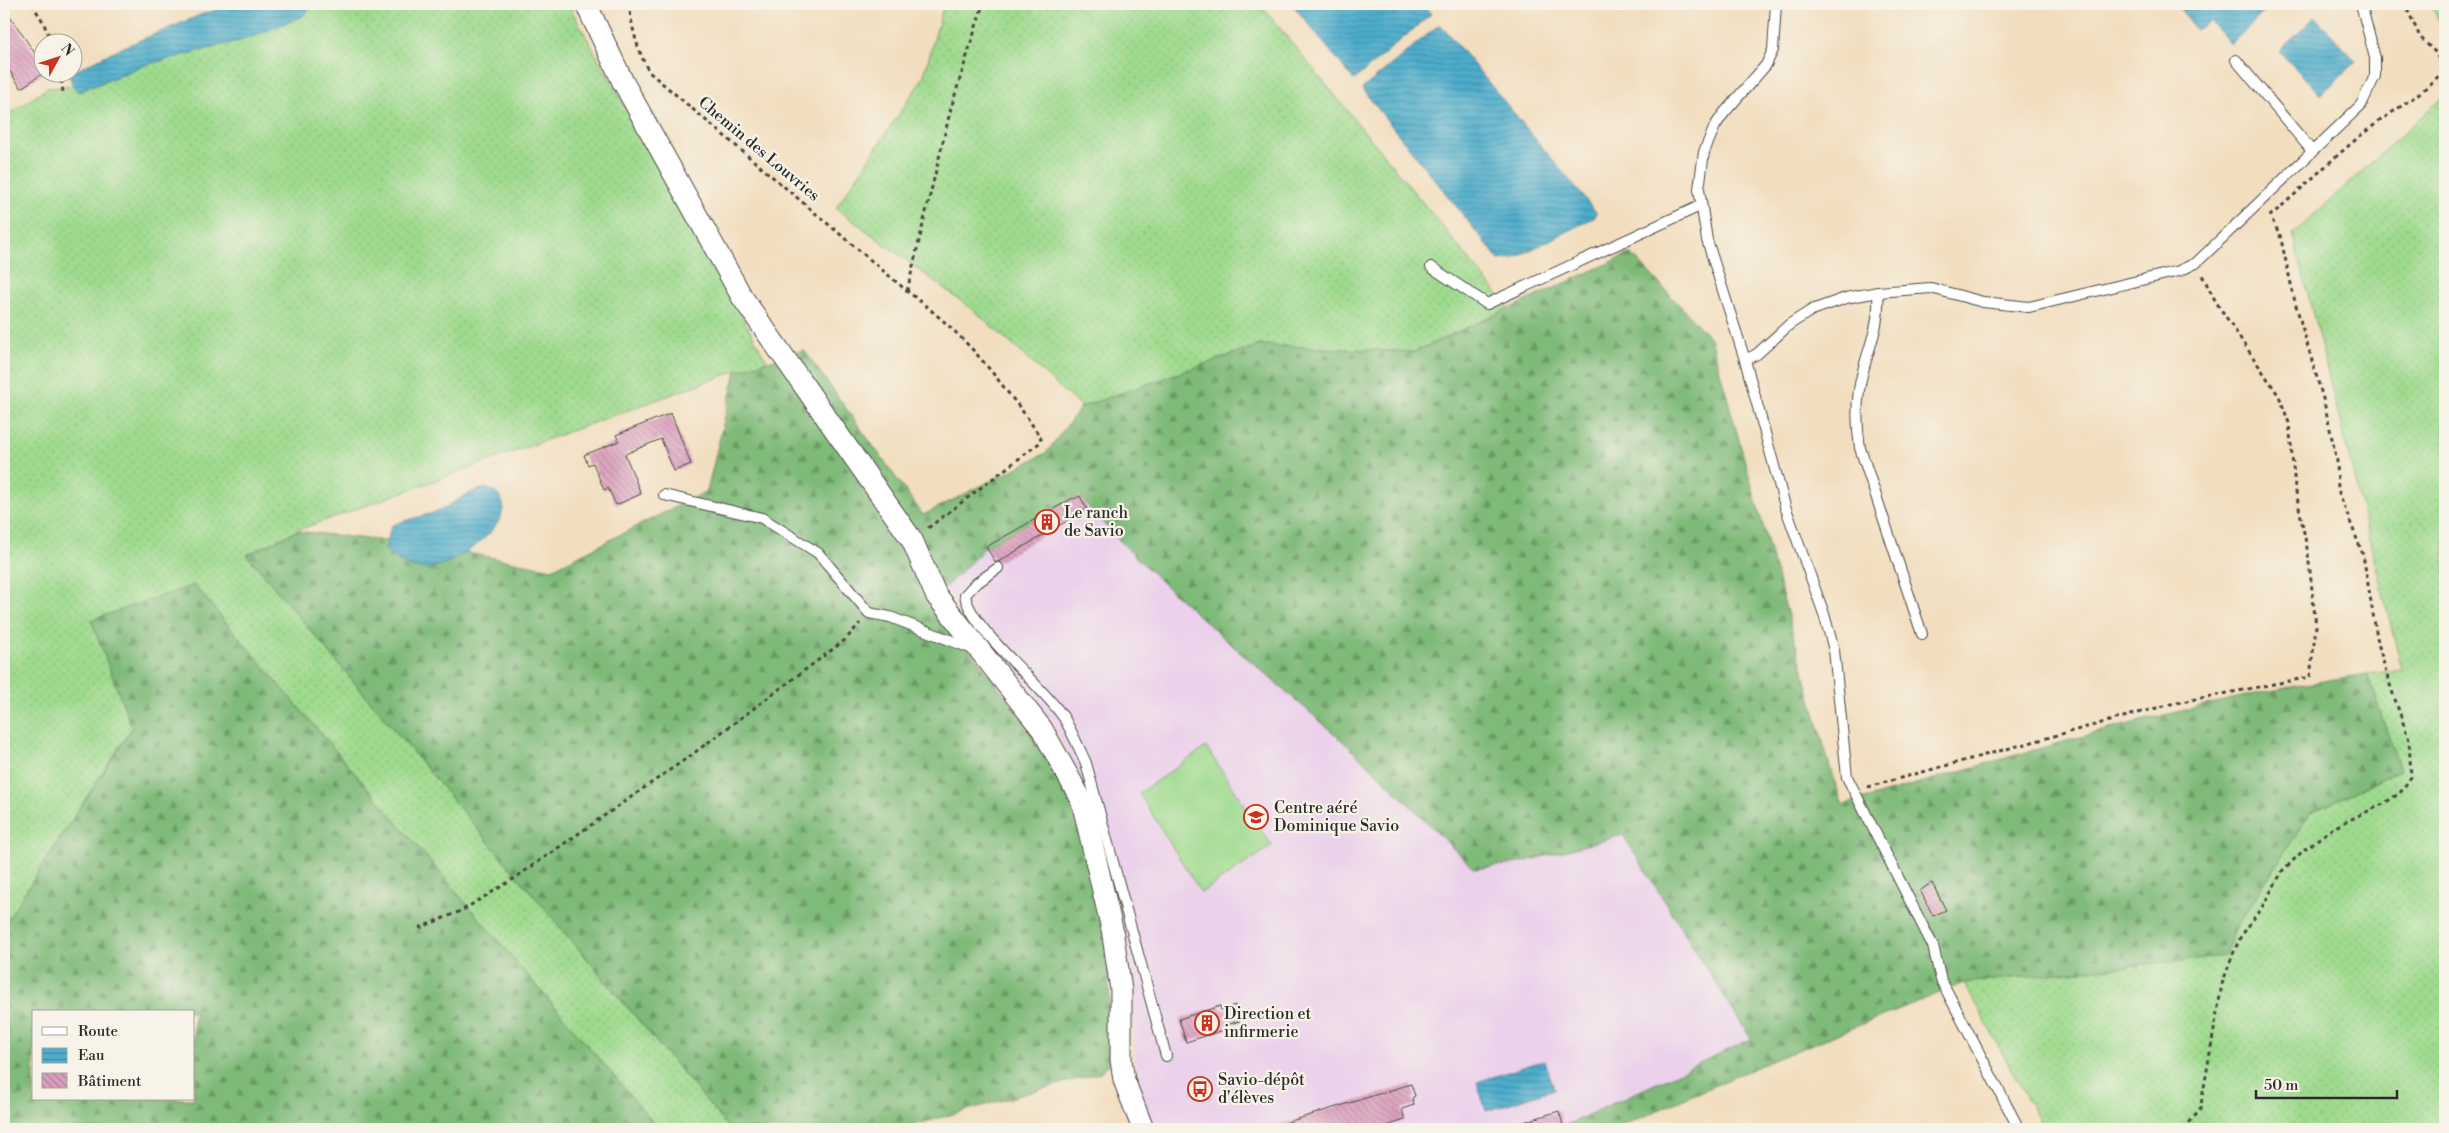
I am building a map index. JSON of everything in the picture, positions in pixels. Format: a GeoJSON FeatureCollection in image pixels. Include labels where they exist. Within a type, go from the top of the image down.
{"type":"FeatureCollection","features":[{"type":"Feature","properties":{"kind":"street"},"geometry":{"type":"LineString","coordinates":[[586,4],[623,82],[742,297],[912,540],[936,595],[1042,729],[1082,801],[1112,930],[1120,990],[1120,1060],[1124,1080],[1143,1129]]}},
{"type":"Feature","properties":{"kind":"lane"},"geometry":{"type":"LineString","coordinates":[[1776,4],[1773,50],[1766,65],[1724,114],[1708,141],[1699,176],[1700,206],[1717,275],[1745,360],[1785,506],[1824,614],[1834,650],[1848,777],[1853,791],[1933,946],[1941,980],[2020,1129]]}},
{"type":"Feature","properties":{"kind":"lane"},"geometry":{"type":"LineString","coordinates":[[1745,360],[1756,354],[1790,324],[1812,310],[1846,298],[1878,292],[1931,288],[1984,302],[2029,308],[2179,271],[2196,263],[2361,106],[2375,76],[2374,58],[2361,4]]}},
{"type":"Feature","properties":{"kind":"lane"},"geometry":{"type":"LineString","coordinates":[[2236,60],[2312,151]]}},
{"type":"Feature","properties":{"kind":"lane"},"geometry":{"type":"LineString","coordinates":[[1431,267],[1488,304],[1700,206]]}},
{"type":"Feature","properties":{"kind":"lane"},"geometry":{"type":"LineString","coordinates":[[1878,292],[1879,314],[1875,336],[1862,372],[1856,420],[1860,448],[1922,634]]}},
{"type":"Feature","properties":{"kind":"lane"},"geometry":{"type":"LineString","coordinates":[[664,495],[762,518],[818,554],[869,613],[890,617],[981,652]]}},
{"type":"Feature","properties":{"kind":"lane"},"geometry":{"type":"LineString","coordinates":[[998,568],[974,585],[965,595],[967,605],[980,624],[1063,718],[1086,763],[1166,1056]]}},
{"type":"Feature","properties":{"kind":"path"},"geometry":{"type":"LineString","coordinates":[[32,4],[47,32]]}},
{"type":"Feature","properties":{"kind":"path","name":"Chemin des Louvries"},"geometry":{"type":"LineString","coordinates":[[629,4],[633,34],[639,54],[649,72],[907,291],[946,321],[980,356],[1034,427],[1042,441],[912,540]]}},
{"type":"Feature","properties":{"kind":"path"},"geometry":{"type":"LineString","coordinates":[[907,291],[951,108],[982,4]]}},
{"type":"Feature","properties":{"kind":"path"},"geometry":{"type":"LineString","coordinates":[[2184,1129],[2200,1110],[2222,984],[2232,954],[2283,870],[2306,848],[2333,828],[2383,804],[2400,793],[2411,777],[2409,740],[2378,643],[2363,555],[2338,490],[2337,461],[2324,402],[2301,327],[2280,235],[2270,216],[2381,120],[2408,104],[2444,70],[2436,53],[2420,37],[2405,4]]}},
{"type":"Feature","properties":{"kind":"path"},"geometry":{"type":"LineString","coordinates":[[62,82],[63,92]]}},
{"type":"Feature","properties":{"kind":"path"},"geometry":{"type":"LineString","coordinates":[[1853,791],[2171,704],[2310,677],[2316,626],[2308,553],[2295,487],[2289,423],[2279,396],[2216,302],[2196,263]]}},
{"type":"Feature","properties":{"kind":"path"},"geometry":{"type":"LineString","coordinates":[[419,928],[461,911],[512,880],[698,750],[845,640],[869,613]]}},
{"type":"Feature","properties":{"kind":"shaded area","name":"Centre aéré Dominique Savio"},"geometry":{"type":"Polygon","coordinates":[[[1080,496],[1107,528],[1212,627],[1350,748],[1519,863],[1623,834],[1766,1063],[1615,1129],[1153,1129],[1137,1079],[1131,1023],[1129,962],[1087,799],[1052,721],[999,665],[944,588],[986,547],[1073,498],[1080,496]]]}},
{"type":"Feature","properties":{"kind":"green space"},"geometry":{"type":"Polygon","coordinates":[[[315,4],[568,4],[767,361],[296,531],[247,555],[730,1129],[659,1129],[194,585],[91,620],[132,727],[4,925],[4,118],[47,88],[73,86],[79,92],[145,65],[309,10],[315,4]]]}},
{"type":"Feature","properties":{"kind":"green space"},"geometry":{"type":"Polygon","coordinates":[[[944,4],[1260,4],[1509,308],[1414,352],[1260,345],[1081,407],[977,313],[836,208],[923,78],[944,4]]]}},
{"type":"Feature","properties":{"kind":"green space"},"geometry":{"type":"Polygon","coordinates":[[[2430,4],[2445,4],[2445,32],[2430,4]]]}},
{"type":"Feature","properties":{"kind":"green space"},"geometry":{"type":"Polygon","coordinates":[[[2445,95],[2445,1129],[2044,1129],[1964,983],[2224,956],[2236,927],[2310,813],[2400,770],[2367,674],[2402,670],[2293,234],[2445,95]]]}},
{"type":"Feature","properties":{"kind":"green space"},"geometry":{"type":"Polygon","coordinates":[[[1631,253],[1711,339],[1830,767],[1843,805],[2038,749],[2169,714],[2300,685],[2367,674],[2400,770],[2310,813],[2236,927],[2224,956],[1964,983],[1766,1063],[1615,1129],[1558,1129],[1751,1039],[1623,835],[1519,863],[1474,869],[1349,747],[1210,626],[1143,564],[1080,497],[1073,498],[986,547],[932,600],[1035,735],[1077,805],[1107,949],[1113,1061],[1099,1073],[900,1129],[730,1129],[247,555],[296,531],[431,546],[552,569],[707,491],[736,371],[804,350],[923,515],[1046,453],[1081,407],[1260,345],[1414,352],[1631,253]]]}},
{"type":"Feature","properties":{"kind":"green space"},"geometry":{"type":"Polygon","coordinates":[[[194,585],[659,1129],[4,1129],[4,925],[132,728],[91,620],[194,585]]]}},
{"type":"Feature","properties":{"kind":"green space"},"geometry":{"type":"Polygon","coordinates":[[[1206,747],[1272,846],[1201,893],[1139,793],[1206,747]]]}},
{"type":"Feature","properties":{"kind":"water"},"geometry":{"type":"Polygon","coordinates":[[[236,4],[315,4],[303,16],[247,39],[145,65],[78,92],[73,86],[72,82],[82,82],[82,67],[112,52],[200,15],[236,4]]]}},
{"type":"Feature","properties":{"kind":"water"},"geometry":{"type":"Polygon","coordinates":[[[1292,4],[1423,4],[1431,14],[1354,80],[1292,4]]]}},
{"type":"Feature","properties":{"kind":"water"},"geometry":{"type":"Polygon","coordinates":[[[2176,4],[2272,4],[2231,44],[2210,21],[2196,30],[2176,4]]]}},
{"type":"Feature","properties":{"kind":"water"},"geometry":{"type":"Polygon","coordinates":[[[2315,17],[2356,61],[2321,95],[2279,51],[2315,17]]]}},
{"type":"Feature","properties":{"kind":"water"},"geometry":{"type":"Polygon","coordinates":[[[1440,24],[1596,212],[1595,217],[1515,258],[1499,260],[1362,89],[1440,24]]]}},
{"type":"Feature","properties":{"kind":"water"},"geometry":{"type":"Polygon","coordinates":[[[485,488],[500,497],[503,509],[497,523],[469,551],[431,568],[415,568],[403,563],[385,550],[391,526],[436,512],[472,492],[485,488]]]}},
{"type":"Feature","properties":{"kind":"water"},"geometry":{"type":"Polygon","coordinates":[[[1545,1060],[1554,1089],[1486,1111],[1477,1082],[1545,1060]]]}},
{"type":"Feature","properties":{"kind":"building"},"geometry":{"type":"Polygon","coordinates":[[[4,7],[32,49],[32,81],[21,88],[4,63],[4,7]]]}},
{"type":"Feature","properties":{"kind":"building"},"geometry":{"type":"Polygon","coordinates":[[[671,413],[691,464],[674,471],[661,439],[625,454],[641,494],[616,505],[608,488],[604,490],[593,463],[588,465],[584,455],[619,441],[616,435],[671,413]]]}},
{"type":"Feature","properties":{"kind":"building","name":"Le ranch de Savio"},"geometry":{"type":"Polygon","coordinates":[[[1080,496],[1087,509],[996,563],[986,547],[1073,498],[1080,496]]]}},
{"type":"Feature","properties":{"kind":"building"},"geometry":{"type":"Polygon","coordinates":[[[1932,883],[1946,910],[1933,916],[1920,890],[1932,883]]]}},
{"type":"Feature","properties":{"kind":"building","name":"Direction et infirmerie"},"geometry":{"type":"Polygon","coordinates":[[[1235,1005],[1240,1021],[1226,1025],[1227,1029],[1186,1042],[1179,1019],[1220,1006],[1221,1010],[1235,1005]]]}},
{"type":"Feature","properties":{"kind":"building"},"geometry":{"type":"Polygon","coordinates":[[[1411,1084],[1415,1096],[1412,1098],[1414,1105],[1402,1109],[1405,1120],[1377,1129],[1265,1129],[1411,1084]]]}},
{"type":"Feature","properties":{"kind":"building"},"geometry":{"type":"Polygon","coordinates":[[[1559,1111],[1563,1125],[1550,1129],[1501,1129],[1559,1111]]]}},
{"type":"Feature","properties":{"kind":"place","name":"Le ranch de Savio"},"geometry":{"type":"Point","coordinates":[1047,522]}},
{"type":"Feature","properties":{"kind":"place","name":"Centre aéré Dominique Savio"},"geometry":{"type":"Point","coordinates":[1256,817]}},
{"type":"Feature","properties":{"kind":"place","name":"Direction et infirmerie"},"geometry":{"type":"Point","coordinates":[1207,1023]}},
{"type":"Feature","properties":{"kind":"place","name":"Savio-dépôt d'élèves"},"geometry":{"type":"Point","coordinates":[1200,1089]}}]}
